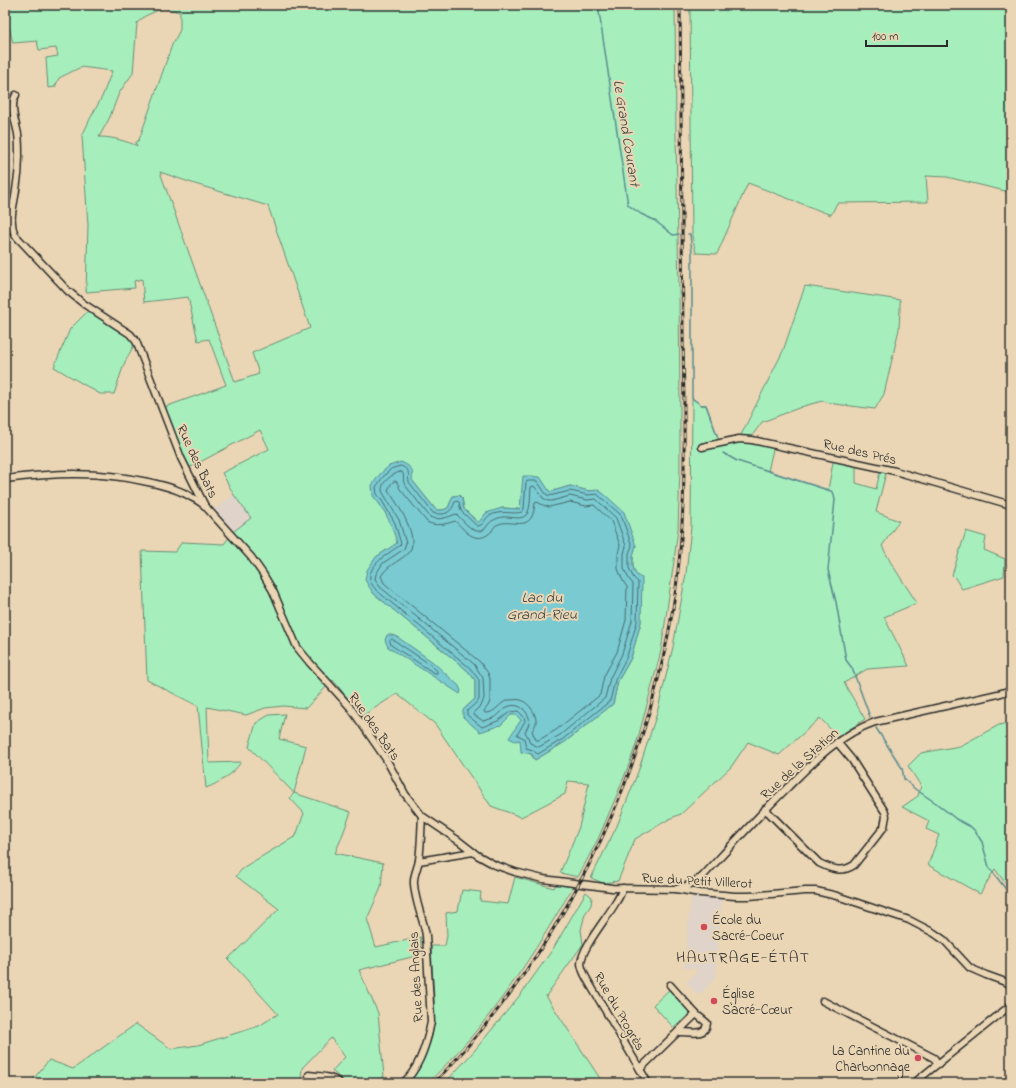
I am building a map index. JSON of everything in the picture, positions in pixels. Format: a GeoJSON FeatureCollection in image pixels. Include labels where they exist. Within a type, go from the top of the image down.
{"type":"FeatureCollection","features":[{"type":"Feature","properties":{"kind":"street","name":"Rue des Bats"},"geometry":{"type":"LineString","coordinates":[[16,95],[13,109],[18,136],[19,157],[17,187],[11,222],[15,235],[68,291],[84,304],[130,334],[136,341],[181,458],[205,506],[252,557],[264,574],[297,647],[350,707],[386,759],[405,794],[422,816],[473,852]]}},
{"type":"Feature","properties":{"kind":"street","name":"Rue des Prés"},"geometry":{"type":"LineString","coordinates":[[702,447],[739,439],[752,440],[895,471],[1011,505]]}},
{"type":"Feature","properties":{"kind":"street"},"geometry":{"type":"LineString","coordinates":[[5,479],[40,474],[85,474],[121,477],[173,489],[191,496],[205,506]]}},
{"type":"Feature","properties":{"kind":"street","name":"Rue de la Station"},"geometry":{"type":"LineString","coordinates":[[676,889],[689,885],[702,877],[765,809],[806,769],[838,742],[867,724],[1011,690]]}},
{"type":"Feature","properties":{"kind":"street"},"geometry":{"type":"LineString","coordinates":[[765,809],[819,863],[829,868],[838,870],[849,868],[854,864],[884,827],[886,816],[885,812],[852,760],[838,742]]}},
{"type":"Feature","properties":{"kind":"street","name":"Rue des Anglais"},"geometry":{"type":"LineString","coordinates":[[403,1083],[418,1065],[429,1033],[431,1022],[425,925],[415,895],[414,882],[419,860],[422,816]]}},
{"type":"Feature","properties":{"kind":"street"},"geometry":{"type":"LineString","coordinates":[[419,860],[473,852]]}},
{"type":"Feature","properties":{"kind":"street","name":"Rue du Petit Villerot"},"geometry":{"type":"LineString","coordinates":[[473,852],[494,865],[515,872],[543,879],[612,888],[676,889],[735,896],[816,891],[838,896],[909,920],[944,940],[970,968],[1011,984]]}},
{"type":"Feature","properties":{"kind":"street","name":"Rue du Progrès"},"geometry":{"type":"LineString","coordinates":[[623,888],[617,902],[587,946],[581,963],[588,981],[648,1083]]}},
{"type":"Feature","properties":{"kind":"street"},"geometry":{"type":"LineString","coordinates":[[670,985],[696,1014],[705,1021],[706,1024],[704,1031],[700,1033],[678,1032]]}},
{"type":"Feature","properties":{"kind":"street"},"geometry":{"type":"LineString","coordinates":[[823,1001],[934,1058],[938,1064]]}},
{"type":"Feature","properties":{"kind":"street"},"geometry":{"type":"LineString","coordinates":[[914,1083],[1011,1005]]}},
{"type":"Feature","properties":{"kind":"street"},"geometry":{"type":"LineString","coordinates":[[640,1069],[696,1014]]}},
{"type":"Feature","properties":{"kind":"street"},"geometry":{"type":"LineString","coordinates":[[309,1075],[329,1078],[336,1080],[339,1083]]}},
{"type":"Feature","properties":{"kind":"shaded area"},"geometry":{"type":"Polygon","coordinates":[[[234,495],[251,518],[234,531],[213,510],[234,495]]]}},
{"type":"Feature","properties":{"kind":"shaded area","name":"École du Sacré-Coeur"},"geometry":{"type":"Polygon","coordinates":[[[691,897],[722,899],[716,974],[714,980],[699,995],[686,983],[696,973],[697,969],[684,968],[691,897]]]}},
{"type":"Feature","properties":{"kind":"green space"},"geometry":{"type":"Polygon","coordinates":[[[5,5],[675,5],[680,402],[678,529],[661,651],[638,738],[630,762],[598,839],[578,877],[560,873],[579,827],[589,783],[568,781],[565,794],[521,817],[491,806],[435,724],[397,694],[362,716],[333,680],[306,708],[283,706],[265,708],[246,715],[207,707],[209,763],[241,762],[226,778],[206,788],[198,706],[147,680],[142,551],[175,552],[182,542],[224,544],[234,531],[251,518],[234,495],[222,473],[269,449],[260,430],[187,469],[162,408],[226,385],[209,339],[198,341],[188,297],[144,302],[142,279],[134,281],[135,288],[86,292],[88,225],[82,136],[102,97],[112,71],[81,67],[59,78],[55,87],[48,88],[46,58],[58,56],[56,48],[39,50],[37,41],[13,43],[5,5]],[[163,8],[145,16],[137,23],[133,73],[119,93],[109,119],[99,137],[119,140],[138,146],[135,143],[139,140],[172,45],[180,30],[180,12],[163,8]],[[160,172],[235,382],[259,374],[252,353],[310,328],[268,206],[160,172]],[[412,480],[373,496],[378,501],[392,524],[398,543],[376,557],[373,593],[468,671],[475,680],[475,699],[463,710],[501,725],[511,715],[516,714],[521,720],[520,740],[535,760],[565,742],[613,704],[618,681],[631,658],[641,622],[636,575],[633,567],[633,554],[636,546],[598,490],[589,491],[570,486],[550,492],[520,509],[502,508],[479,523],[464,509],[462,498],[453,496],[448,508],[436,510],[412,480]]]}},
{"type":"Feature","properties":{"kind":"green space"},"geometry":{"type":"Polygon","coordinates":[[[690,5],[1011,5],[1011,193],[947,177],[926,176],[928,202],[837,203],[831,215],[748,183],[717,254],[696,253],[692,236],[690,5]]]}},
{"type":"Feature","properties":{"kind":"green space"},"geometry":{"type":"Polygon","coordinates":[[[805,286],[900,300],[899,329],[884,394],[875,409],[822,401],[804,406],[762,422],[749,440],[774,445],[768,471],[828,490],[834,457],[856,462],[856,483],[876,489],[881,468],[887,469],[876,512],[899,521],[882,546],[891,563],[917,603],[884,617],[909,666],[867,669],[844,683],[865,719],[838,737],[820,718],[779,755],[748,742],[731,767],[681,814],[671,818],[635,839],[618,881],[603,883],[591,878],[617,826],[638,772],[657,713],[673,647],[686,574],[691,527],[692,398],[701,405],[706,405],[720,443],[739,439],[783,351],[805,286]]]}},
{"type":"Feature","properties":{"kind":"green space"},"geometry":{"type":"Polygon","coordinates":[[[90,309],[136,341],[124,364],[114,394],[100,394],[54,367],[70,329],[90,309]]]}},
{"type":"Feature","properties":{"kind":"green space"},"geometry":{"type":"Polygon","coordinates":[[[966,531],[986,537],[984,550],[1005,559],[1004,576],[962,589],[952,575],[966,531]]]}},
{"type":"Feature","properties":{"kind":"green space"},"geometry":{"type":"Polygon","coordinates":[[[285,714],[279,739],[306,746],[294,793],[249,747],[256,723],[269,715],[285,714]]]}},
{"type":"Feature","properties":{"kind":"green space"},"geometry":{"type":"Polygon","coordinates":[[[1011,722],[1011,891],[995,869],[980,894],[928,865],[939,835],[926,829],[929,821],[902,807],[918,796],[921,786],[908,766],[921,753],[960,746],[999,725],[1011,722]]]}},
{"type":"Feature","properties":{"kind":"green space"},"geometry":{"type":"Polygon","coordinates":[[[294,793],[351,812],[335,853],[383,863],[381,888],[367,919],[376,947],[421,937],[420,955],[359,970],[378,1013],[384,1077],[365,1083],[346,1083],[332,1071],[345,1057],[331,1038],[302,1068],[301,1083],[30,1083],[49,1060],[73,1069],[136,1024],[171,1049],[198,1045],[259,1026],[278,1014],[228,959],[279,909],[236,876],[244,867],[296,836],[304,813],[290,798],[294,793]]]}},
{"type":"Feature","properties":{"kind":"green space"},"geometry":{"type":"Polygon","coordinates":[[[515,877],[554,888],[556,884],[573,887],[506,993],[479,1027],[428,1083],[409,1083],[420,1066],[432,1037],[435,1015],[431,946],[445,946],[447,936],[446,913],[458,911],[462,890],[481,892],[480,901],[508,904],[515,877]]]}},
{"type":"Feature","properties":{"kind":"green space"},"geometry":{"type":"Polygon","coordinates":[[[586,892],[592,897],[591,905],[585,914],[581,930],[583,944],[546,996],[603,1083],[445,1083],[475,1050],[521,994],[553,949],[586,892]]]}},
{"type":"Feature","properties":{"kind":"green space"},"geometry":{"type":"Polygon","coordinates":[[[670,989],[691,1012],[674,1028],[653,1005],[670,989]]]}},
{"type":"Feature","properties":{"kind":"water","name":"Lac du Grand-Rieu"},"geometry":{"type":"Polygon","coordinates":[[[401,462],[411,468],[412,480],[436,510],[448,508],[453,496],[459,495],[462,498],[464,509],[478,523],[486,513],[502,508],[520,509],[523,476],[540,477],[550,492],[570,486],[589,491],[598,490],[624,512],[636,546],[633,557],[633,569],[638,577],[642,578],[641,622],[631,658],[618,681],[613,704],[565,742],[535,760],[532,754],[521,752],[520,740],[515,741],[509,738],[521,720],[516,715],[511,715],[501,725],[480,732],[463,717],[463,710],[475,699],[475,680],[468,671],[373,593],[365,580],[367,570],[376,557],[397,543],[388,518],[373,496],[372,485],[380,474],[389,466],[401,462]]]}},
{"type":"Feature","properties":{"kind":"water"},"geometry":{"type":"Polygon","coordinates":[[[387,635],[396,636],[433,662],[459,686],[461,691],[460,694],[388,647],[385,640],[387,635]]]}},
{"type":"Feature","properties":{"kind":"waterway","name":"Le Grand Courant"},"geometry":{"type":"LineString","coordinates":[[598,5],[628,205],[641,214],[654,220],[673,235],[679,234]]}},
{"type":"Feature","properties":{"kind":"waterway","name":"Le Grand Courant"},"geometry":{"type":"LineString","coordinates":[[688,234],[690,234],[692,253],[692,398],[701,405],[706,405],[717,435]]}},
{"type":"Feature","properties":{"kind":"waterway","name":"Le Grand Courant"},"geometry":{"type":"LineString","coordinates":[[723,453],[737,461],[831,491],[834,494],[835,500],[828,570],[836,602],[846,660],[852,668],[870,717]]}},
{"type":"Feature","properties":{"kind":"waterway","name":"Le Grand Courant"},"geometry":{"type":"LineString","coordinates":[[876,728],[902,768],[904,779],[915,789],[975,831],[982,842],[989,867],[1011,896]]}},
{"type":"Feature","properties":{"kind":"railway"},"geometry":{"type":"LineString","coordinates":[[434,1083],[479,1033],[520,979],[557,923],[590,864],[617,802],[641,739],[659,674],[673,608],[678,574],[683,505],[684,436],[680,5]]}},
{"type":"Feature","properties":{"kind":"place","name":"École du Sacré-Coeur"},"geometry":{"type":"Point","coordinates":[704,927]}},
{"type":"Feature","properties":{"kind":"place","name":"Église Sacré-Cœur"},"geometry":{"type":"Point","coordinates":[714,1001]}},
{"type":"Feature","properties":{"kind":"place","name":"La Cantine du Charbonnage"},"geometry":{"type":"Point","coordinates":[918,1058]}},
{"type":"Feature","properties":{"kind":"district","name":"HAUTRAGE-ÉTAT"},"geometry":{"type":"Point","coordinates":[743,956]}}]}
